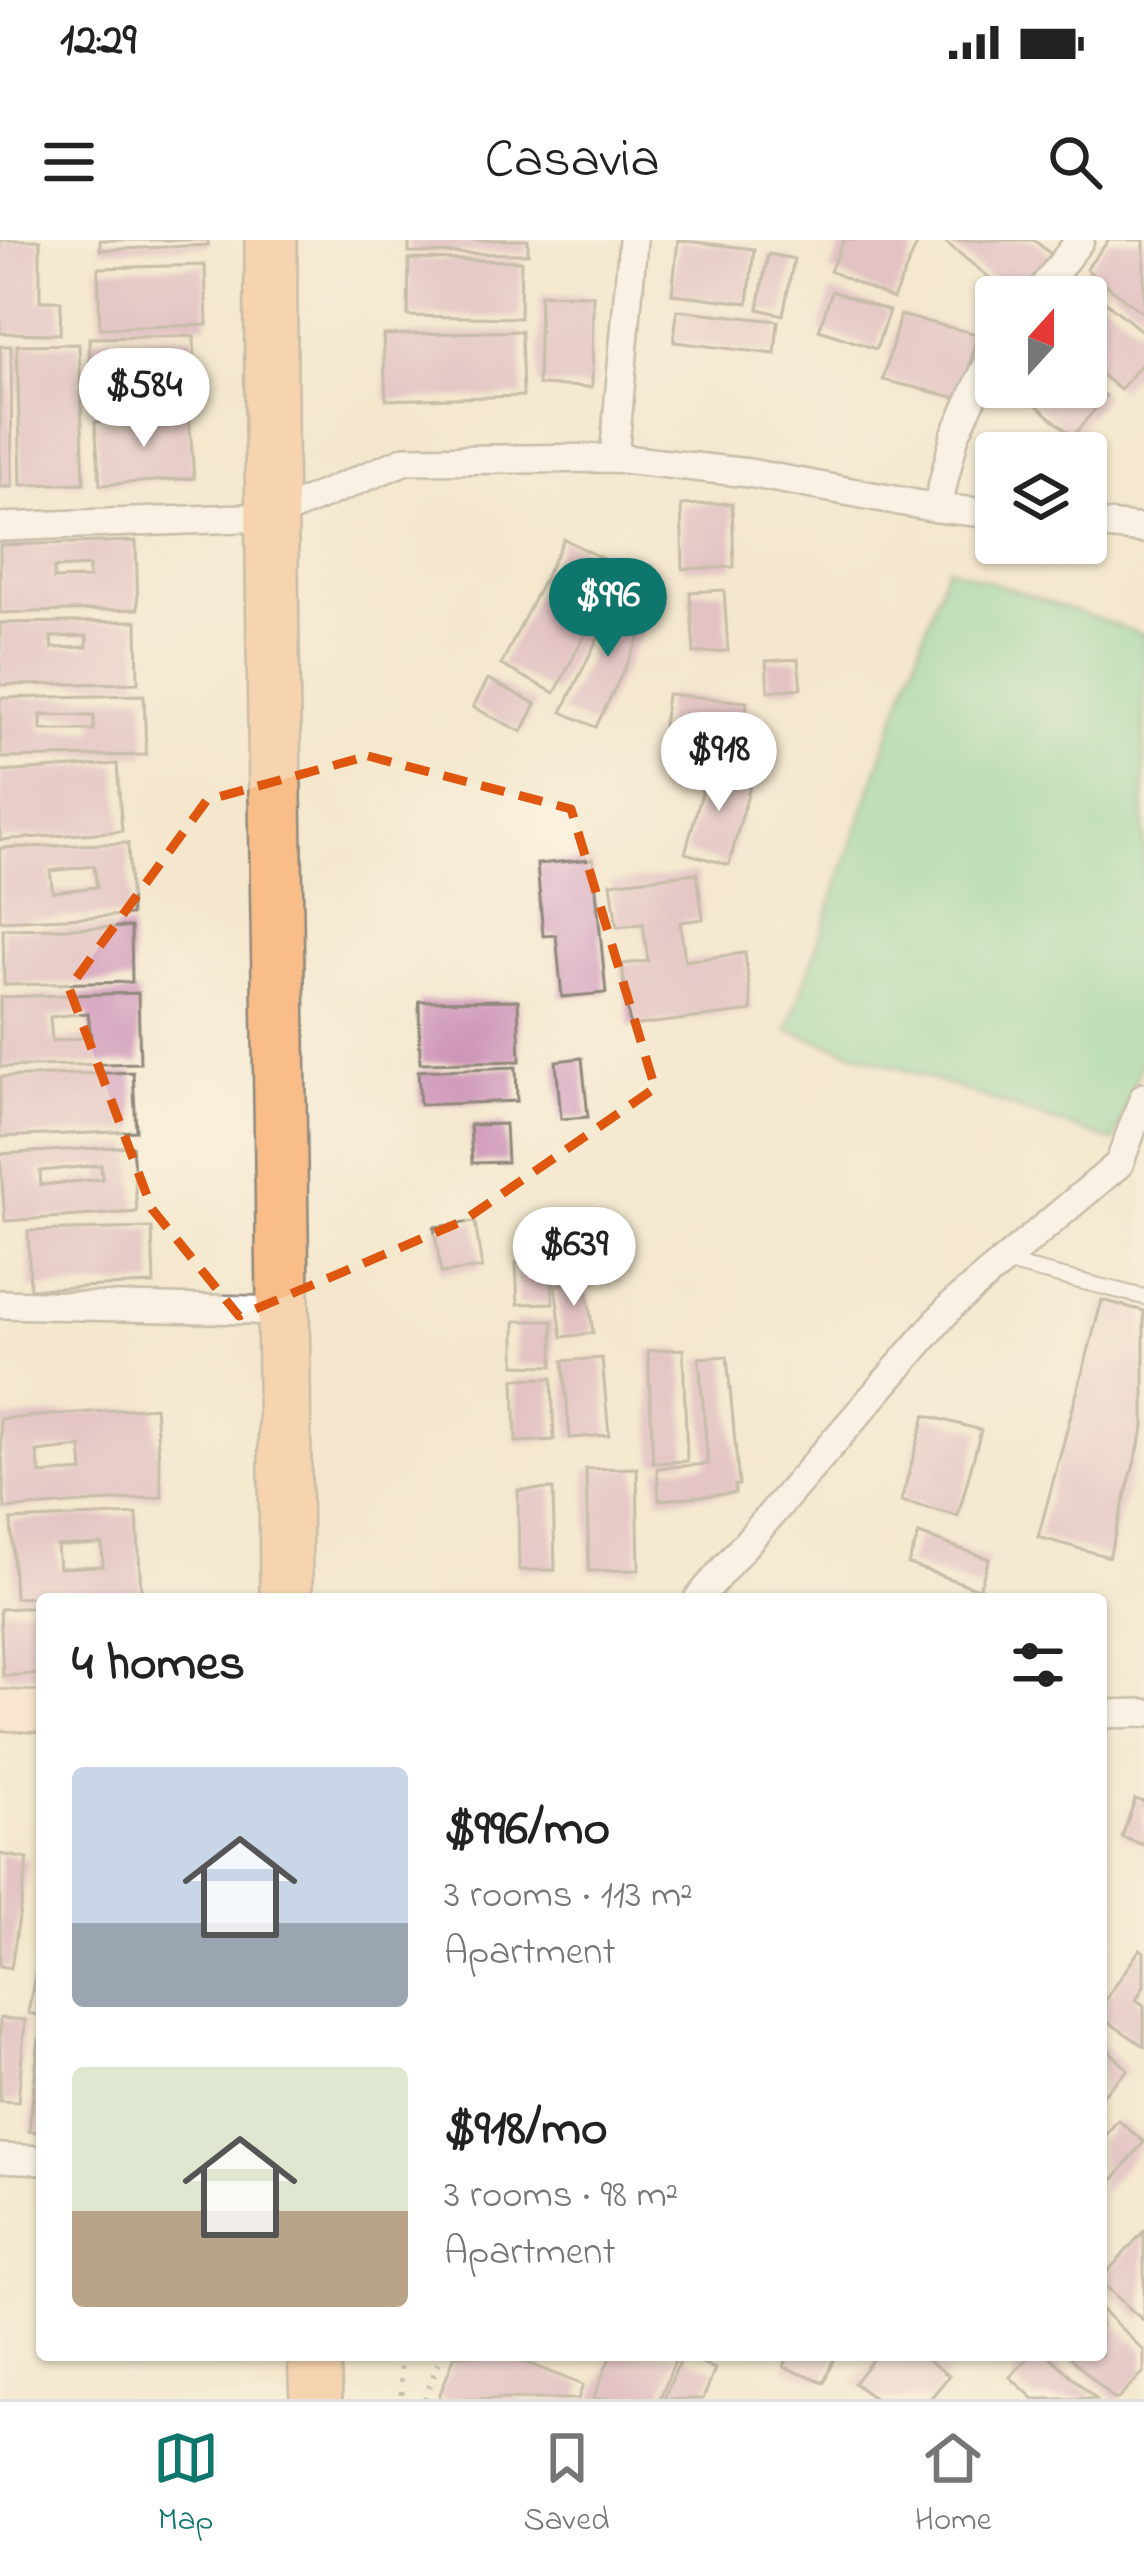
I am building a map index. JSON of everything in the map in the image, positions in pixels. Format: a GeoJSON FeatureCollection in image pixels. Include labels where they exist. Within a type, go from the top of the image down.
{"type":"FeatureCollection","features":[{"type":"Feature","properties":{"kind":"highway"},"geometry":{"type":"LineString","coordinates":[[271,240],[270,517],[286,1593]]}},
{"type":"Feature","properties":{"kind":"highway"},"geometry":{"type":"LineString","coordinates":[[314,2361],[316,2399]]}},
{"type":"Feature","properties":{"kind":"street"},"geometry":{"type":"LineString","coordinates":[[614,458],[633,240]]}},
{"type":"Feature","properties":{"kind":"street"},"geometry":{"type":"LineString","coordinates":[[1052,276],[1079,240]]}},
{"type":"Feature","properties":{"kind":"street"},"geometry":{"type":"LineString","coordinates":[[937,508],[955,435],[975,392]]}},
{"type":"Feature","properties":{"kind":"street"},"geometry":{"type":"LineString","coordinates":[[0,526],[270,517],[406,460],[614,458],[749,472],[975,512]]}},
{"type":"Feature","properties":{"kind":"street"},"geometry":{"type":"LineString","coordinates":[[1107,525],[1144,529]]}},
{"type":"Feature","properties":{"kind":"street"},"geometry":{"type":"LineString","coordinates":[[703,1593],[952,1305],[1119,1164],[1144,1097]]}},
{"type":"Feature","properties":{"kind":"street"},"geometry":{"type":"LineString","coordinates":[[0,1304],[285,1311]]}},
{"type":"Feature","properties":{"kind":"street"},"geometry":{"type":"LineString","coordinates":[[0,1710],[36,1712]]}},
{"type":"Feature","properties":{"kind":"street"},"geometry":{"type":"LineString","coordinates":[[1107,1714],[1144,1714]]}},
{"type":"Feature","properties":{"kind":"street"},"geometry":{"type":"LineString","coordinates":[[0,2158],[36,2160]]}},
{"type":"Feature","properties":{"kind":"lane"},"geometry":{"type":"LineString","coordinates":[[1003,1262],[1144,1297]]}},
{"type":"Feature","properties":{"kind":"path"},"geometry":{"type":"LineString","coordinates":[[400,2361],[402,2399]]}},
{"type":"Feature","properties":{"kind":"path"},"geometry":{"type":"LineString","coordinates":[[425,2399],[439,2361]]}},
{"type":"Feature","properties":{"kind":"highlighted area"},"geometry":{"type":"Polygon","coordinates":[[[368,756],[571,809],[655,1088],[463,1221],[239,1316],[152,1209],[69,988],[207,800],[368,756]]]}},
{"type":"Feature","properties":{"kind":"green space"},"geometry":{"type":"Polygon","coordinates":[[[947,567],[1144,635],[1144,1054],[1114,1142],[788,1030],[947,567]]]}},
{"type":"Feature","properties":{"kind":"building"},"geometry":{"type":"Polygon","coordinates":[[[0,240],[40,240],[40,301],[61,301],[60,334],[0,333],[0,240]]]}},
{"type":"Feature","properties":{"kind":"building"},"geometry":{"type":"Polygon","coordinates":[[[100,240],[208,240],[208,245],[100,250],[100,240]]]}},
{"type":"Feature","properties":{"kind":"building"},"geometry":{"type":"Polygon","coordinates":[[[409,240],[528,240],[528,254],[409,253],[409,240]]]}},
{"type":"Feature","properties":{"kind":"building"},"geometry":{"type":"Polygon","coordinates":[[[678,240],[754,249],[748,303],[672,294],[678,240]]]}},
{"type":"Feature","properties":{"kind":"building"},"geometry":{"type":"Polygon","coordinates":[[[844,240],[919,240],[893,299],[830,271],[844,240]]]}},
{"type":"Feature","properties":{"kind":"building"},"geometry":{"type":"Polygon","coordinates":[[[943,240],[1034,240],[1053,256],[1036,276],[987,276],[943,240]]]}},
{"type":"Feature","properties":{"kind":"building"},"geometry":{"type":"Polygon","coordinates":[[[1109,240],[1144,240],[1144,314],[1107,285],[1107,276],[1095,276],[1086,269],[1109,240]]]}},
{"type":"Feature","properties":{"kind":"building"},"geometry":{"type":"Polygon","coordinates":[[[768,254],[794,259],[783,315],[758,309],[768,254]]]}},
{"type":"Feature","properties":{"kind":"building"},"geometry":{"type":"Polygon","coordinates":[[[409,259],[521,261],[520,318],[408,316],[409,259]]]}},
{"type":"Feature","properties":{"kind":"building"},"geometry":{"type":"Polygon","coordinates":[[[205,265],[207,325],[100,328],[98,268],[205,265]]]}},
{"type":"Feature","properties":{"kind":"building"},"geometry":{"type":"Polygon","coordinates":[[[832,291],[889,311],[876,349],[819,330],[832,291]]]}},
{"type":"Feature","properties":{"kind":"building"},"geometry":{"type":"Polygon","coordinates":[[[540,294],[593,295],[592,387],[538,385],[540,294]]]}},
{"type":"Feature","properties":{"kind":"building"},"geometry":{"type":"Polygon","coordinates":[[[1107,303],[1144,333],[1144,361],[1120,390],[1107,379],[1107,303]]]}},
{"type":"Feature","properties":{"kind":"building"},"geometry":{"type":"Polygon","coordinates":[[[677,310],[778,321],[775,354],[674,342],[677,310]]]}},
{"type":"Feature","properties":{"kind":"building"},"geometry":{"type":"Polygon","coordinates":[[[900,315],[975,334],[962,399],[883,380],[900,315]]]}},
{"type":"Feature","properties":{"kind":"building"},"geometry":{"type":"Polygon","coordinates":[[[521,331],[523,396],[386,400],[383,335],[521,331]]]}},
{"type":"Feature","properties":{"kind":"building"},"geometry":{"type":"Polygon","coordinates":[[[194,336],[196,406],[91,409],[89,338],[194,336]]]}},
{"type":"Feature","properties":{"kind":"building"},"geometry":{"type":"Polygon","coordinates":[[[79,344],[84,483],[21,485],[17,345],[79,344]]]}},
{"type":"Feature","properties":{"kind":"building"},"geometry":{"type":"Polygon","coordinates":[[[0,346],[11,346],[12,487],[0,487],[0,346]]]}},
{"type":"Feature","properties":{"kind":"building"},"geometry":{"type":"Polygon","coordinates":[[[1040,408],[1096,408],[1076,432],[1068,432],[1040,408]]]}},
{"type":"Feature","properties":{"kind":"building"},"geometry":{"type":"Polygon","coordinates":[[[189,415],[194,478],[100,485],[95,422],[189,415]]]}},
{"type":"Feature","properties":{"kind":"building"},"geometry":{"type":"Polygon","coordinates":[[[732,503],[734,567],[683,569],[681,505],[732,503]]]}},
{"type":"Feature","properties":{"kind":"building"},"geometry":{"type":"Polygon","coordinates":[[[564,539],[619,567],[555,693],[501,665],[564,539]]]}},
{"type":"Feature","properties":{"kind":"building"},"geometry":{"type":"Polygon","coordinates":[[[136,541],[138,609],[0,613],[0,545],[136,541]],[[89,566],[54,568],[54,579],[89,578],[89,566]]]}},
{"type":"Feature","properties":{"kind":"building"},"geometry":{"type":"Polygon","coordinates":[[[724,590],[728,651],[694,653],[690,592],[724,590]]]}},
{"type":"Feature","properties":{"kind":"building"},"geometry":{"type":"Polygon","coordinates":[[[620,592],[654,608],[596,727],[562,712],[620,592]]]}},
{"type":"Feature","properties":{"kind":"building"},"geometry":{"type":"Polygon","coordinates":[[[137,621],[138,683],[0,685],[0,623],[137,621]],[[87,636],[51,637],[52,648],[87,647],[87,636]]]}},
{"type":"Feature","properties":{"kind":"building"},"geometry":{"type":"Polygon","coordinates":[[[798,659],[801,688],[768,691],[766,661],[798,659]]]}},
{"type":"Feature","properties":{"kind":"building"},"geometry":{"type":"Polygon","coordinates":[[[488,679],[536,704],[522,732],[473,707],[488,679]]]}},
{"type":"Feature","properties":{"kind":"building"},"geometry":{"type":"Polygon","coordinates":[[[667,694],[747,702],[743,744],[662,736],[667,694]]]}},
{"type":"Feature","properties":{"kind":"building"},"geometry":{"type":"Polygon","coordinates":[[[144,695],[146,755],[1,758],[0,698],[144,695]],[[41,715],[41,730],[94,730],[94,716],[41,715]]]}},
{"type":"Feature","properties":{"kind":"building"},"geometry":{"type":"Polygon","coordinates":[[[117,764],[122,831],[0,840],[0,772],[117,764]]]}},
{"type":"Feature","properties":{"kind":"building"},"geometry":{"type":"Polygon","coordinates":[[[710,764],[753,775],[729,865],[685,853],[710,764]]]}},
{"type":"Feature","properties":{"kind":"building"},"geometry":{"type":"Polygon","coordinates":[[[128,843],[131,915],[0,921],[0,848],[128,843]],[[94,866],[50,871],[53,892],[97,887],[94,866]]]}},
{"type":"Feature","properties":{"kind":"building"},"geometry":{"type":"Polygon","coordinates":[[[593,859],[606,993],[562,997],[556,935],[543,936],[537,864],[593,859]]]}},
{"type":"Feature","properties":{"kind":"building"},"geometry":{"type":"Polygon","coordinates":[[[697,873],[703,919],[680,922],[685,961],[745,953],[752,1011],[630,1026],[622,964],[648,961],[643,924],[617,927],[611,883],[697,873]]]}},
{"type":"Feature","properties":{"kind":"building"},"geometry":{"type":"Polygon","coordinates":[[[131,927],[132,982],[4,985],[3,929],[131,927]]]}},
{"type":"Feature","properties":{"kind":"building"},"geometry":{"type":"Polygon","coordinates":[[[138,993],[140,1063],[0,1067],[0,997],[138,993]],[[88,1013],[50,1017],[52,1041],[91,1037],[88,1013]]]}},
{"type":"Feature","properties":{"kind":"building"},"geometry":{"type":"Polygon","coordinates":[[[518,1000],[520,1061],[420,1063],[419,1001],[518,1000]]]}},
{"type":"Feature","properties":{"kind":"building"},"geometry":{"type":"Polygon","coordinates":[[[582,1058],[588,1117],[561,1119],[556,1061],[582,1058]]]}},
{"type":"Feature","properties":{"kind":"building"},"geometry":{"type":"Polygon","coordinates":[[[516,1067],[517,1101],[420,1105],[418,1071],[516,1067]]]}},
{"type":"Feature","properties":{"kind":"building"},"geometry":{"type":"Polygon","coordinates":[[[133,1072],[136,1131],[0,1137],[0,1077],[133,1072]]]}},
{"type":"Feature","properties":{"kind":"building"},"geometry":{"type":"Polygon","coordinates":[[[505,1124],[507,1162],[472,1163],[470,1125],[505,1124]]]}},
{"type":"Feature","properties":{"kind":"building"},"geometry":{"type":"Polygon","coordinates":[[[132,1146],[137,1212],[5,1221],[0,1154],[132,1146]],[[101,1165],[40,1171],[41,1185],[102,1179],[101,1165]]]}},
{"type":"Feature","properties":{"kind":"building"},"geometry":{"type":"Polygon","coordinates":[[[475,1222],[482,1268],[441,1273],[434,1227],[475,1222]]]}},
{"type":"Feature","properties":{"kind":"building"},"geometry":{"type":"Polygon","coordinates":[[[152,1228],[154,1284],[30,1289],[28,1231],[152,1228]]]}},
{"type":"Feature","properties":{"kind":"building"},"geometry":{"type":"Polygon","coordinates":[[[590,1228],[592,1265],[557,1267],[555,1230],[590,1228]]]}},
{"type":"Feature","properties":{"kind":"building"},"geometry":{"type":"Polygon","coordinates":[[[551,1261],[553,1303],[518,1304],[516,1263],[551,1261]]]}},
{"type":"Feature","properties":{"kind":"building"},"geometry":{"type":"Polygon","coordinates":[[[586,1281],[593,1333],[562,1337],[555,1285],[586,1281]]]}},
{"type":"Feature","properties":{"kind":"building"},"geometry":{"type":"Polygon","coordinates":[[[1102,1300],[1144,1311],[1144,1427],[1109,1557],[1038,1537],[1102,1300]]]}},
{"type":"Feature","properties":{"kind":"building"},"geometry":{"type":"Polygon","coordinates":[[[515,1321],[553,1321],[553,1366],[515,1365],[515,1321]]]}},
{"type":"Feature","properties":{"kind":"building"},"geometry":{"type":"Polygon","coordinates":[[[683,1349],[687,1461],[653,1463],[648,1351],[683,1349]]]}},
{"type":"Feature","properties":{"kind":"building"},"geometry":{"type":"Polygon","coordinates":[[[727,1356],[739,1485],[735,1493],[659,1500],[657,1468],[708,1464],[699,1358],[727,1356]]]}},
{"type":"Feature","properties":{"kind":"building"},"geometry":{"type":"Polygon","coordinates":[[[602,1358],[609,1435],[570,1438],[563,1361],[602,1358]]]}},
{"type":"Feature","properties":{"kind":"building"},"geometry":{"type":"Polygon","coordinates":[[[552,1378],[554,1440],[516,1442],[514,1379],[552,1378]]]}},
{"type":"Feature","properties":{"kind":"building"},"geometry":{"type":"Polygon","coordinates":[[[155,1407],[162,1497],[5,1509],[0,1419],[155,1407]],[[81,1447],[37,1452],[40,1474],[83,1471],[81,1447]]]}},
{"type":"Feature","properties":{"kind":"building"},"geometry":{"type":"Polygon","coordinates":[[[925,1415],[981,1430],[958,1516],[901,1501],[925,1415]]]}},
{"type":"Feature","properties":{"kind":"building"},"geometry":{"type":"Polygon","coordinates":[[[637,1468],[639,1570],[589,1571],[586,1469],[637,1468]]]}},
{"type":"Feature","properties":{"kind":"building"},"geometry":{"type":"Polygon","coordinates":[[[553,1489],[555,1570],[519,1570],[518,1490],[553,1489]]]}},
{"type":"Feature","properties":{"kind":"building"},"geometry":{"type":"Polygon","coordinates":[[[137,1514],[141,1592],[36,1593],[36,1597],[15,1598],[11,1520],[137,1514]],[[102,1544],[57,1546],[59,1568],[103,1566],[102,1544]]]}},
{"type":"Feature","properties":{"kind":"building"},"geometry":{"type":"Polygon","coordinates":[[[919,1534],[989,1559],[979,1589],[908,1564],[919,1534]]]}},
{"type":"Feature","properties":{"kind":"building"},"geometry":{"type":"Polygon","coordinates":[[[36,1607],[36,1674],[3,1676],[0,1609],[36,1607]]]}},
{"type":"Feature","properties":{"kind":"building"},"geometry":{"type":"Polygon","coordinates":[[[1135,1799],[1144,1802],[1144,1845],[1122,1837],[1135,1799]]]}},
{"type":"Feature","properties":{"kind":"building"},"geometry":{"type":"Polygon","coordinates":[[[0,1854],[28,1859],[11,1968],[0,1966],[0,1854]]]}},
{"type":"Feature","properties":{"kind":"building"},"geometry":{"type":"Polygon","coordinates":[[[1140,1949],[1144,1952],[1144,1986],[1136,2000],[1144,2005],[1144,2046],[1107,2021],[1107,1998],[1140,1949]]]}},
{"type":"Feature","properties":{"kind":"building"},"geometry":{"type":"Polygon","coordinates":[[[36,1970],[36,2015],[28,2013],[36,1970]]]}},
{"type":"Feature","properties":{"kind":"building"},"geometry":{"type":"Polygon","coordinates":[[[0,2018],[25,2020],[18,2102],[0,2101],[0,2018]]]}},
{"type":"Feature","properties":{"kind":"building"},"geometry":{"type":"Polygon","coordinates":[[[1107,2048],[1128,2070],[1107,2090],[1107,2048]]]}},
{"type":"Feature","properties":{"kind":"building"},"geometry":{"type":"Polygon","coordinates":[[[36,2067],[36,2132],[29,2131],[36,2067]]]}},
{"type":"Feature","properties":{"kind":"building"},"geometry":{"type":"Polygon","coordinates":[[[1118,2120],[1144,2142],[1107,2188],[1107,2134],[1118,2120]]]}},
{"type":"Feature","properties":{"kind":"building"},"geometry":{"type":"Polygon","coordinates":[[[1144,2231],[1144,2321],[1107,2287],[1107,2272],[1144,2231]]]}},
{"type":"Feature","properties":{"kind":"building"},"geometry":{"type":"Polygon","coordinates":[[[1107,2315],[1144,2351],[1144,2372],[1114,2399],[1074,2361],[1107,2361],[1107,2315]]]}},
{"type":"Feature","properties":{"kind":"building"},"geometry":{"type":"Polygon","coordinates":[[[453,2361],[522,2361],[583,2385],[578,2399],[439,2397],[453,2361]]]}},
{"type":"Feature","properties":{"kind":"building"},"geometry":{"type":"Polygon","coordinates":[[[609,2361],[675,2361],[660,2399],[593,2399],[609,2361]]]}},
{"type":"Feature","properties":{"kind":"building"},"geometry":{"type":"Polygon","coordinates":[[[680,2361],[696,2361],[715,2369],[703,2399],[664,2399],[680,2361]]]}},
{"type":"Feature","properties":{"kind":"building"},"geometry":{"type":"Polygon","coordinates":[[[786,2361],[833,2361],[824,2383],[784,2367],[786,2361]]]}},
{"type":"Feature","properties":{"kind":"building"},"geometry":{"type":"Polygon","coordinates":[[[871,2361],[930,2361],[949,2376],[930,2399],[875,2399],[854,2383],[871,2361]]]}},
{"type":"Feature","properties":{"kind":"building"},"geometry":{"type":"Polygon","coordinates":[[[1025,2361],[1055,2361],[1096,2399],[1034,2399],[1010,2377],[1025,2361]]]}}]}
